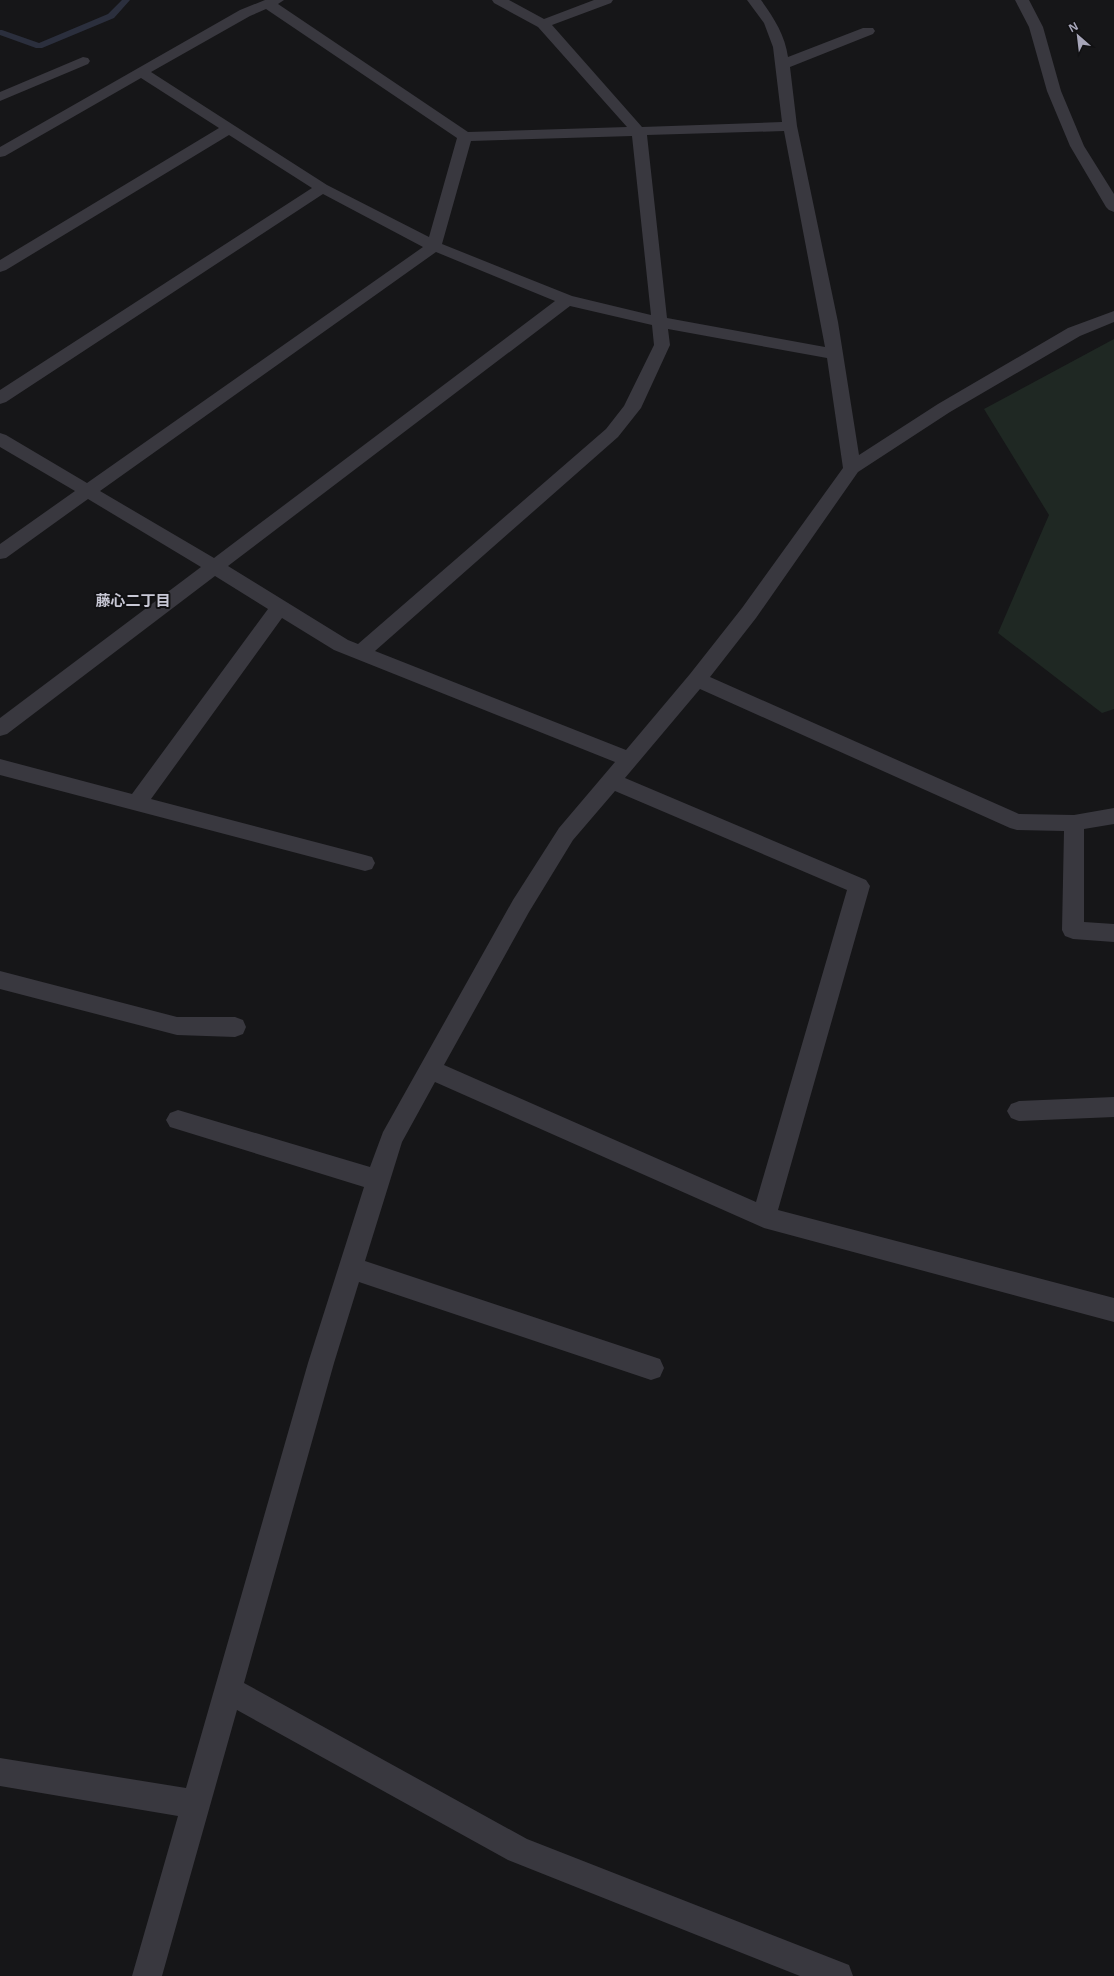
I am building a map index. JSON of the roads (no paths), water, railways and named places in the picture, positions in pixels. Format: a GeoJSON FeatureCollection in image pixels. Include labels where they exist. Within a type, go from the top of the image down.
{"type":"FeatureCollection","features":[{"type":"Feature","properties":{"kind":"street"},"geometry":{"type":"LineString","coordinates":[[360,653],[612,433],[632,408],[662,345],[639,132],[543,24],[499,0]]}},
{"type":"Feature","properties":{"kind":"street"},"geometry":{"type":"LineString","coordinates":[[543,24],[606,0]]}},
{"type":"Feature","properties":{"kind":"street"},"geometry":{"type":"LineString","coordinates":[[754,0],[771,23],[780,47],[790,126],[835,354],[852,468]]}},
{"type":"Feature","properties":{"kind":"street"},"geometry":{"type":"LineString","coordinates":[[1022,0],[1036,27],[1054,91],[1077,146],[1114,207]]}},
{"type":"Feature","properties":{"kind":"street"},"geometry":{"type":"LineString","coordinates":[[0,153],[245,13],[273,2],[465,137],[790,126]]}},
{"type":"Feature","properties":{"kind":"street"},"geometry":{"type":"LineString","coordinates":[[782,65],[868,31]]}},
{"type":"Feature","properties":{"kind":"street"},"geometry":{"type":"LineString","coordinates":[[0,97],[83,61]]}},
{"type":"Feature","properties":{"kind":"street"},"geometry":{"type":"LineString","coordinates":[[141,72],[322,188],[434,246],[567,300],[659,322],[835,354]]}},
{"type":"Feature","properties":{"kind":"street"},"geometry":{"type":"LineString","coordinates":[[0,267],[228,129]]}},
{"type":"Feature","properties":{"kind":"street"},"geometry":{"type":"LineString","coordinates":[[0,553],[434,246],[465,137]]}},
{"type":"Feature","properties":{"kind":"street"},"geometry":{"type":"LineString","coordinates":[[0,398],[322,188]]}},
{"type":"Feature","properties":{"kind":"street"},"geometry":{"type":"LineString","coordinates":[[0,729],[567,300]]}},
{"type":"Feature","properties":{"kind":"street"},"geometry":{"type":"LineString","coordinates":[[147,1976],[321,1363],[391,1139],[431,1070],[521,906],[566,834],[610,780],[697,679],[749,613],[852,468],[944,408],[1074,332],[1114,316]]}},
{"type":"Feature","properties":{"kind":"street"},"geometry":{"type":"LineString","coordinates":[[0,439],[215,567],[341,645],[628,759]]}},
{"type":"Feature","properties":{"kind":"street"},"geometry":{"type":"LineString","coordinates":[[136,803],[280,607]]}},
{"type":"Feature","properties":{"kind":"street"},"geometry":{"type":"LineString","coordinates":[[697,679],[1017,822],[1074,823],[1114,816]]}},
{"type":"Feature","properties":{"kind":"street"},"geometry":{"type":"LineString","coordinates":[[0,767],[365,863]]}},
{"type":"Feature","properties":{"kind":"street"},"geometry":{"type":"LineString","coordinates":[[610,780],[859,886],[764,1217]]}},
{"type":"Feature","properties":{"kind":"street"},"geometry":{"type":"LineString","coordinates":[[1074,823],[1073,930],[1114,932]]}},
{"type":"Feature","properties":{"kind":"street"},"geometry":{"type":"LineString","coordinates":[[0,980],[177,1026],[235,1027]]}},
{"type":"Feature","properties":{"kind":"street"},"geometry":{"type":"LineString","coordinates":[[431,1070],[764,1217],[1114,1310]]}},
{"type":"Feature","properties":{"kind":"street"},"geometry":{"type":"LineString","coordinates":[[1019,1111],[1114,1107]]}},
{"type":"Feature","properties":{"kind":"street"},"geometry":{"type":"LineString","coordinates":[[178,1120],[378,1180]]}},
{"type":"Feature","properties":{"kind":"street"},"geometry":{"type":"LineString","coordinates":[[351,1268],[651,1368]]}},
{"type":"Feature","properties":{"kind":"street"},"geometry":{"type":"LineString","coordinates":[[229,1690],[518,1850],[838,1976]]}},
{"type":"Feature","properties":{"kind":"street"},"geometry":{"type":"LineString","coordinates":[[0,1772],[196,1804]]}},
{"type":"Feature","properties":{"kind":"waterway"},"geometry":{"type":"LineString","coordinates":[[0,33],[2,32],[39,46],[111,16],[126,0]]}},
{"type":"Feature","properties":{"kind":"district","name":"藤心二丁目"},"geometry":{"type":"Point","coordinates":[133,601]}}]}
